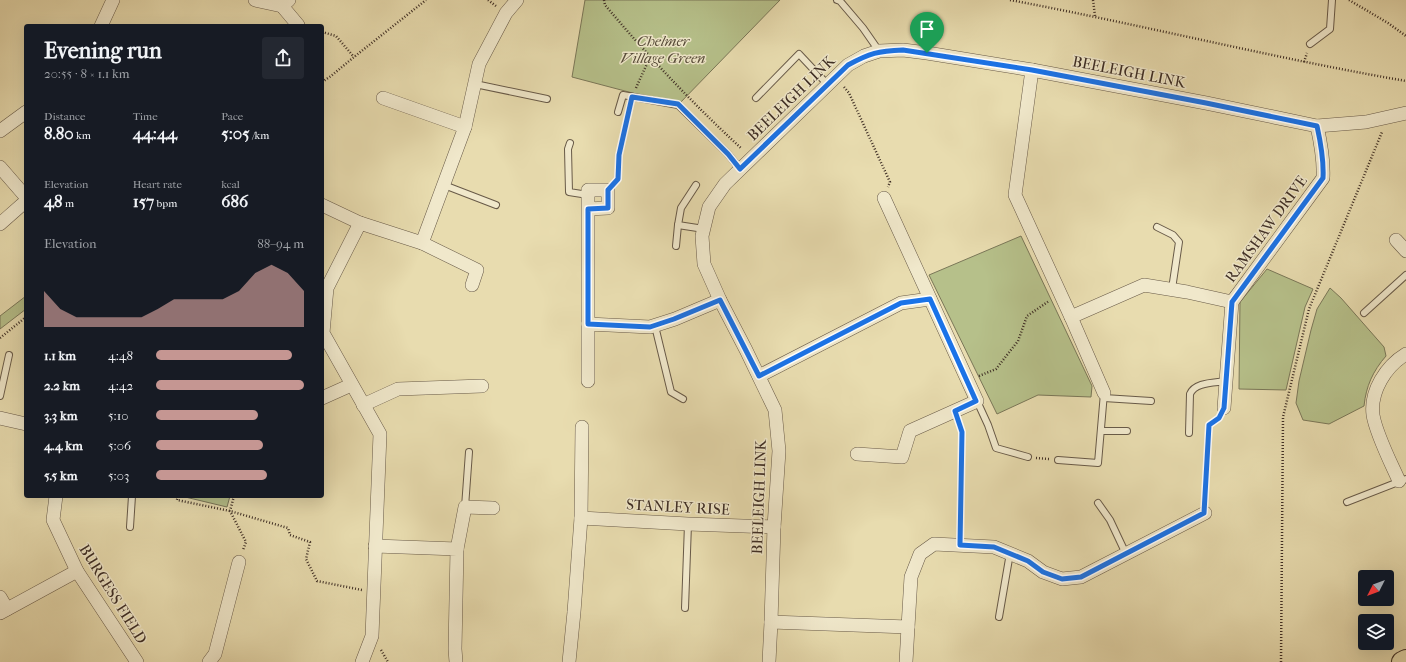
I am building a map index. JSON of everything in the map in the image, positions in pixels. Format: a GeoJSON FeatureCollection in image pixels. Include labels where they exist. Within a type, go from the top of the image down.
{"type":"FeatureCollection","features":[{"type":"Feature","properties":{"kind":"main road"},"geometry":{"type":"LineString","coordinates":[[1402,662],[1406,660]]}},
{"type":"Feature","properties":{"kind":"street"},"geometry":{"type":"LineString","coordinates":[[103,24],[113,0]]}},
{"type":"Feature","properties":{"kind":"street"},"geometry":{"type":"LineString","coordinates":[[255,0],[286,3],[297,24]]}},
{"type":"Feature","properties":{"kind":"street"},"geometry":{"type":"LineString","coordinates":[[422,243],[464,127],[479,64],[506,13],[517,0]]}},
{"type":"Feature","properties":{"kind":"street","name":"BEELEIGH LINK"},"geometry":{"type":"LineString","coordinates":[[768,662],[772,622],[774,527],[780,451],[775,410],[720,300],[704,264],[702,236],[709,207],[725,184],[848,65],[864,56],[879,51],[903,50],[921,52],[1032,70],[1317,126],[1366,122],[1406,113]]}},
{"type":"Feature","properties":{"kind":"street"},"geometry":{"type":"LineString","coordinates":[[1032,70],[1015,195],[1071,317],[1104,395]]}},
{"type":"Feature","properties":{"kind":"street"},"geometry":{"type":"LineString","coordinates":[[383,98],[464,127]]}},
{"type":"Feature","properties":{"kind":"street"},"geometry":{"type":"LineString","coordinates":[[0,131],[24,113]]}},
{"type":"Feature","properties":{"kind":"street","name":"RAMSHAW DRIVE"},"geometry":{"type":"LineString","coordinates":[[1224,408],[1232,302],[1323,178],[1324,165],[1317,126]]}},
{"type":"Feature","properties":{"kind":"street"},"geometry":{"type":"LineString","coordinates":[[0,167],[24,195]]}},
{"type":"Feature","properties":{"kind":"street"},"geometry":{"type":"LineString","coordinates":[[588,209],[608,208],[608,190],[588,190],[588,195],[588,209],[588,381]]}},
{"type":"Feature","properties":{"kind":"street"},"geometry":{"type":"LineString","coordinates":[[857,454],[902,457],[910,431],[976,401],[884,198]]}},
{"type":"Feature","properties":{"kind":"street"},"geometry":{"type":"LineString","coordinates":[[0,224],[24,203]]}},
{"type":"Feature","properties":{"kind":"street"},"geometry":{"type":"LineString","coordinates":[[324,206],[360,223],[422,243],[477,270],[472,285]]}},
{"type":"Feature","properties":{"kind":"street"},"geometry":{"type":"LineString","coordinates":[[324,322],[327,288],[360,223]]}},
{"type":"Feature","properties":{"kind":"street"},"geometry":{"type":"LineString","coordinates":[[1396,240],[1406,251]]}},
{"type":"Feature","properties":{"kind":"street","name":"RAMSHAW DRIVE"},"geometry":{"type":"LineString","coordinates":[[1071,317],[1144,285],[1172,289],[1232,302]]}},
{"type":"Feature","properties":{"kind":"street"},"geometry":{"type":"LineString","coordinates":[[759,376],[901,303],[930,299]]}},
{"type":"Feature","properties":{"kind":"street"},"geometry":{"type":"LineString","coordinates":[[588,324],[650,327],[720,300]]}},
{"type":"Feature","properties":{"kind":"street"},"geometry":{"type":"LineString","coordinates":[[324,336],[380,434],[372,636],[362,662]]}},
{"type":"Feature","properties":{"kind":"street"},"geometry":{"type":"LineString","coordinates":[[1403,480],[1376,428],[1373,415],[1373,402],[1376,390],[1382,378],[1391,366],[1406,354]]}},
{"type":"Feature","properties":{"kind":"street"},"geometry":{"type":"LineString","coordinates":[[324,397],[351,385]]}},
{"type":"Feature","properties":{"kind":"street"},"geometry":{"type":"LineString","coordinates":[[363,405],[398,389],[482,386]]}},
{"type":"Feature","properties":{"kind":"street"},"geometry":{"type":"LineString","coordinates":[[0,418],[24,424]]}},
{"type":"Feature","properties":{"kind":"street"},"geometry":{"type":"LineString","coordinates":[[569,662],[581,518],[582,427]]}},
{"type":"Feature","properties":{"kind":"street","name":"BURGESS FIELD"},"geometry":{"type":"LineString","coordinates":[[56,498],[53,520],[77,571],[137,662]]}},
{"type":"Feature","properties":{"kind":"street"},"geometry":{"type":"LineString","coordinates":[[456,662],[457,549],[465,507],[493,508]]}},
{"type":"Feature","properties":{"kind":"street"},"geometry":{"type":"LineString","coordinates":[[906,662],[911,577],[920,554],[934,544],[994,547],[1028,561],[1043,572],[1062,579],[1081,577],[1204,513]]}},
{"type":"Feature","properties":{"kind":"street","name":"STANLEY RISE"},"geometry":{"type":"LineString","coordinates":[[581,518],[774,527]]}},
{"type":"Feature","properties":{"kind":"street"},"geometry":{"type":"LineString","coordinates":[[375,546],[457,549]]}},
{"type":"Feature","properties":{"kind":"street"},"geometry":{"type":"LineString","coordinates":[[209,662],[215,654],[239,562]]}},
{"type":"Feature","properties":{"kind":"street"},"geometry":{"type":"LineString","coordinates":[[0,597],[4,611],[77,571]]}},
{"type":"Feature","properties":{"kind":"street"},"geometry":{"type":"LineString","coordinates":[[772,622],[908,627]]}},
{"type":"Feature","properties":{"kind":"lane"},"geometry":{"type":"LineString","coordinates":[[837,0],[840,1],[863,28],[879,51]]}},
{"type":"Feature","properties":{"kind":"lane"},"geometry":{"type":"LineString","coordinates":[[1310,44],[1330,29],[1332,0]]}},
{"type":"Feature","properties":{"kind":"lane"},"geometry":{"type":"LineString","coordinates":[[756,98],[799,54],[832,81]]}},
{"type":"Feature","properties":{"kind":"lane"},"geometry":{"type":"LineString","coordinates":[[475,84],[546,99]]}},
{"type":"Feature","properties":{"kind":"lane"},"geometry":{"type":"LineString","coordinates":[[618,112],[623,95],[678,104],[728,154],[740,169]]}},
{"type":"Feature","properties":{"kind":"lane"},"geometry":{"type":"LineString","coordinates":[[570,143],[568,149],[569,192],[588,195]]}},
{"type":"Feature","properties":{"kind":"lane"},"geometry":{"type":"LineString","coordinates":[[444,184],[496,205]]}},
{"type":"Feature","properties":{"kind":"lane"},"geometry":{"type":"LineString","coordinates":[[676,246],[681,208],[696,185]]}},
{"type":"Feature","properties":{"kind":"lane"},"geometry":{"type":"LineString","coordinates":[[678,225],[704,230]]}},
{"type":"Feature","properties":{"kind":"lane"},"geometry":{"type":"LineString","coordinates":[[1157,227],[1173,235],[1179,242],[1172,289]]}},
{"type":"Feature","properties":{"kind":"lane"},"geometry":{"type":"LineString","coordinates":[[1364,312],[1406,275]]}},
{"type":"Feature","properties":{"kind":"lane"},"geometry":{"type":"LineString","coordinates":[[655,326],[671,392],[684,399]]}},
{"type":"Feature","properties":{"kind":"lane"},"geometry":{"type":"LineString","coordinates":[[0,396],[9,356]]}},
{"type":"Feature","properties":{"kind":"lane"},"geometry":{"type":"LineString","coordinates":[[1189,433],[1190,394],[1192,390],[1197,386],[1226,381]]}},
{"type":"Feature","properties":{"kind":"lane"},"geometry":{"type":"LineString","coordinates":[[1058,460],[1098,463],[1104,395],[1151,401]]}},
{"type":"Feature","properties":{"kind":"lane"},"geometry":{"type":"LineString","coordinates":[[976,401],[988,425],[996,448],[1028,457]]}},
{"type":"Feature","properties":{"kind":"lane"},"geometry":{"type":"LineString","coordinates":[[1101,431],[1127,432]]}},
{"type":"Feature","properties":{"kind":"lane"},"geometry":{"type":"LineString","coordinates":[[465,507],[469,452]]}},
{"type":"Feature","properties":{"kind":"lane"},"geometry":{"type":"LineString","coordinates":[[1347,502],[1403,480]]}},
{"type":"Feature","properties":{"kind":"lane"},"geometry":{"type":"LineString","coordinates":[[130,527],[132,498]]}},
{"type":"Feature","properties":{"kind":"lane"},"geometry":{"type":"LineString","coordinates":[[1098,503],[1110,520],[1126,554]]}},
{"type":"Feature","properties":{"kind":"lane"},"geometry":{"type":"LineString","coordinates":[[685,608],[688,524]]}},
{"type":"Feature","properties":{"kind":"lane"},"geometry":{"type":"LineString","coordinates":[[998,617],[1010,554]]}},
{"type":"Feature","properties":{"kind":"path"},"geometry":{"type":"LineString","coordinates":[[324,81],[426,0]]}},
{"type":"Feature","properties":{"kind":"path"},"geometry":{"type":"LineString","coordinates":[[604,0],[605,5],[650,57],[715,124],[752,158]]}},
{"type":"Feature","properties":{"kind":"path"},"geometry":{"type":"LineString","coordinates":[[1010,0],[1095,16],[1332,68],[1406,81]]}},
{"type":"Feature","properties":{"kind":"path"},"geometry":{"type":"LineString","coordinates":[[1093,0],[1095,16]]}},
{"type":"Feature","properties":{"kind":"path"},"geometry":{"type":"LineString","coordinates":[[1349,0],[1388,23],[1406,36]]}},
{"type":"Feature","properties":{"kind":"path"},"geometry":{"type":"LineString","coordinates":[[324,33],[336,36],[354,57]]}},
{"type":"Feature","properties":{"kind":"path"},"geometry":{"type":"LineString","coordinates":[[608,190],[618,179],[619,155],[632,97],[650,57]]}},
{"type":"Feature","properties":{"kind":"path"},"geometry":{"type":"LineString","coordinates":[[832,81],[849,93],[890,182],[884,198]]}},
{"type":"Feature","properties":{"kind":"path"},"geometry":{"type":"LineString","coordinates":[[1281,662],[1283,417],[1309,309],[1389,117]]}},
{"type":"Feature","properties":{"kind":"path"},"geometry":{"type":"LineString","coordinates":[[967,380],[996,369],[1018,341],[1027,316],[1049,301],[1058,290]]}},
{"type":"Feature","properties":{"kind":"path"},"geometry":{"type":"LineString","coordinates":[[0,338],[24,319]]}},
{"type":"Feature","properties":{"kind":"path"},"geometry":{"type":"LineString","coordinates":[[1204,513],[1209,425],[1219,418],[1224,408]]}},
{"type":"Feature","properties":{"kind":"path"},"geometry":{"type":"LineString","coordinates":[[955,411],[962,432],[960,545]]}},
{"type":"Feature","properties":{"kind":"path"},"geometry":{"type":"LineString","coordinates":[[1028,457],[1058,460]]}},
{"type":"Feature","properties":{"kind":"path"},"geometry":{"type":"LineString","coordinates":[[178,498],[177,500],[230,511],[288,528],[290,535],[310,542],[306,559],[317,581],[374,592]]}},
{"type":"Feature","properties":{"kind":"path"},"geometry":{"type":"LineString","coordinates":[[233,498],[230,511],[246,542],[239,562]]}},
{"type":"Feature","properties":{"kind":"green space","name":"Chelmer Village Green"},"geometry":{"type":"Polygon","coordinates":[[[585,0],[780,0],[678,105],[572,77],[585,0]]]}},
{"type":"Feature","properties":{"kind":"green space"},"geometry":{"type":"Polygon","coordinates":[[[1021,236],[1092,386],[1091,397],[1038,395],[997,414],[929,275],[1021,236]]]}},
{"type":"Feature","properties":{"kind":"green space"},"geometry":{"type":"Polygon","coordinates":[[[1267,269],[1313,289],[1305,307],[1286,390],[1239,389],[1240,302],[1267,269]]]}},
{"type":"Feature","properties":{"kind":"green space"},"geometry":{"type":"Polygon","coordinates":[[[1330,288],[1341,298],[1384,347],[1386,356],[1377,367],[1371,379],[1366,392],[1364,406],[1329,424],[1303,420],[1296,403],[1299,381],[1317,309],[1330,288]]]}},
{"type":"Feature","properties":{"kind":"green space"},"geometry":{"type":"Polygon","coordinates":[[[24,298],[24,311],[0,329],[0,316],[24,298]]]}},
{"type":"Feature","properties":{"kind":"green space"},"geometry":{"type":"Polygon","coordinates":[[[189,498],[229,498],[227,507],[189,498]]]}},
{"type":"Feature","properties":{"kind":"route"},"geometry":{"type":"LineString","coordinates":[[903,50],[927,53],[1032,70],[1317,126],[1324,165],[1323,178],[1232,302],[1224,408],[1219,418],[1209,425],[1204,513],[1081,577],[1062,579],[1043,572],[1028,561],[994,547],[960,545],[962,432],[955,411],[976,401],[930,299],[901,303],[759,376],[720,300],[650,327],[588,324],[588,209],[608,208],[608,190],[618,179],[619,155],[632,97],[678,104],[728,154],[740,169],[848,65],[864,56],[879,51],[903,50]]}}]}
